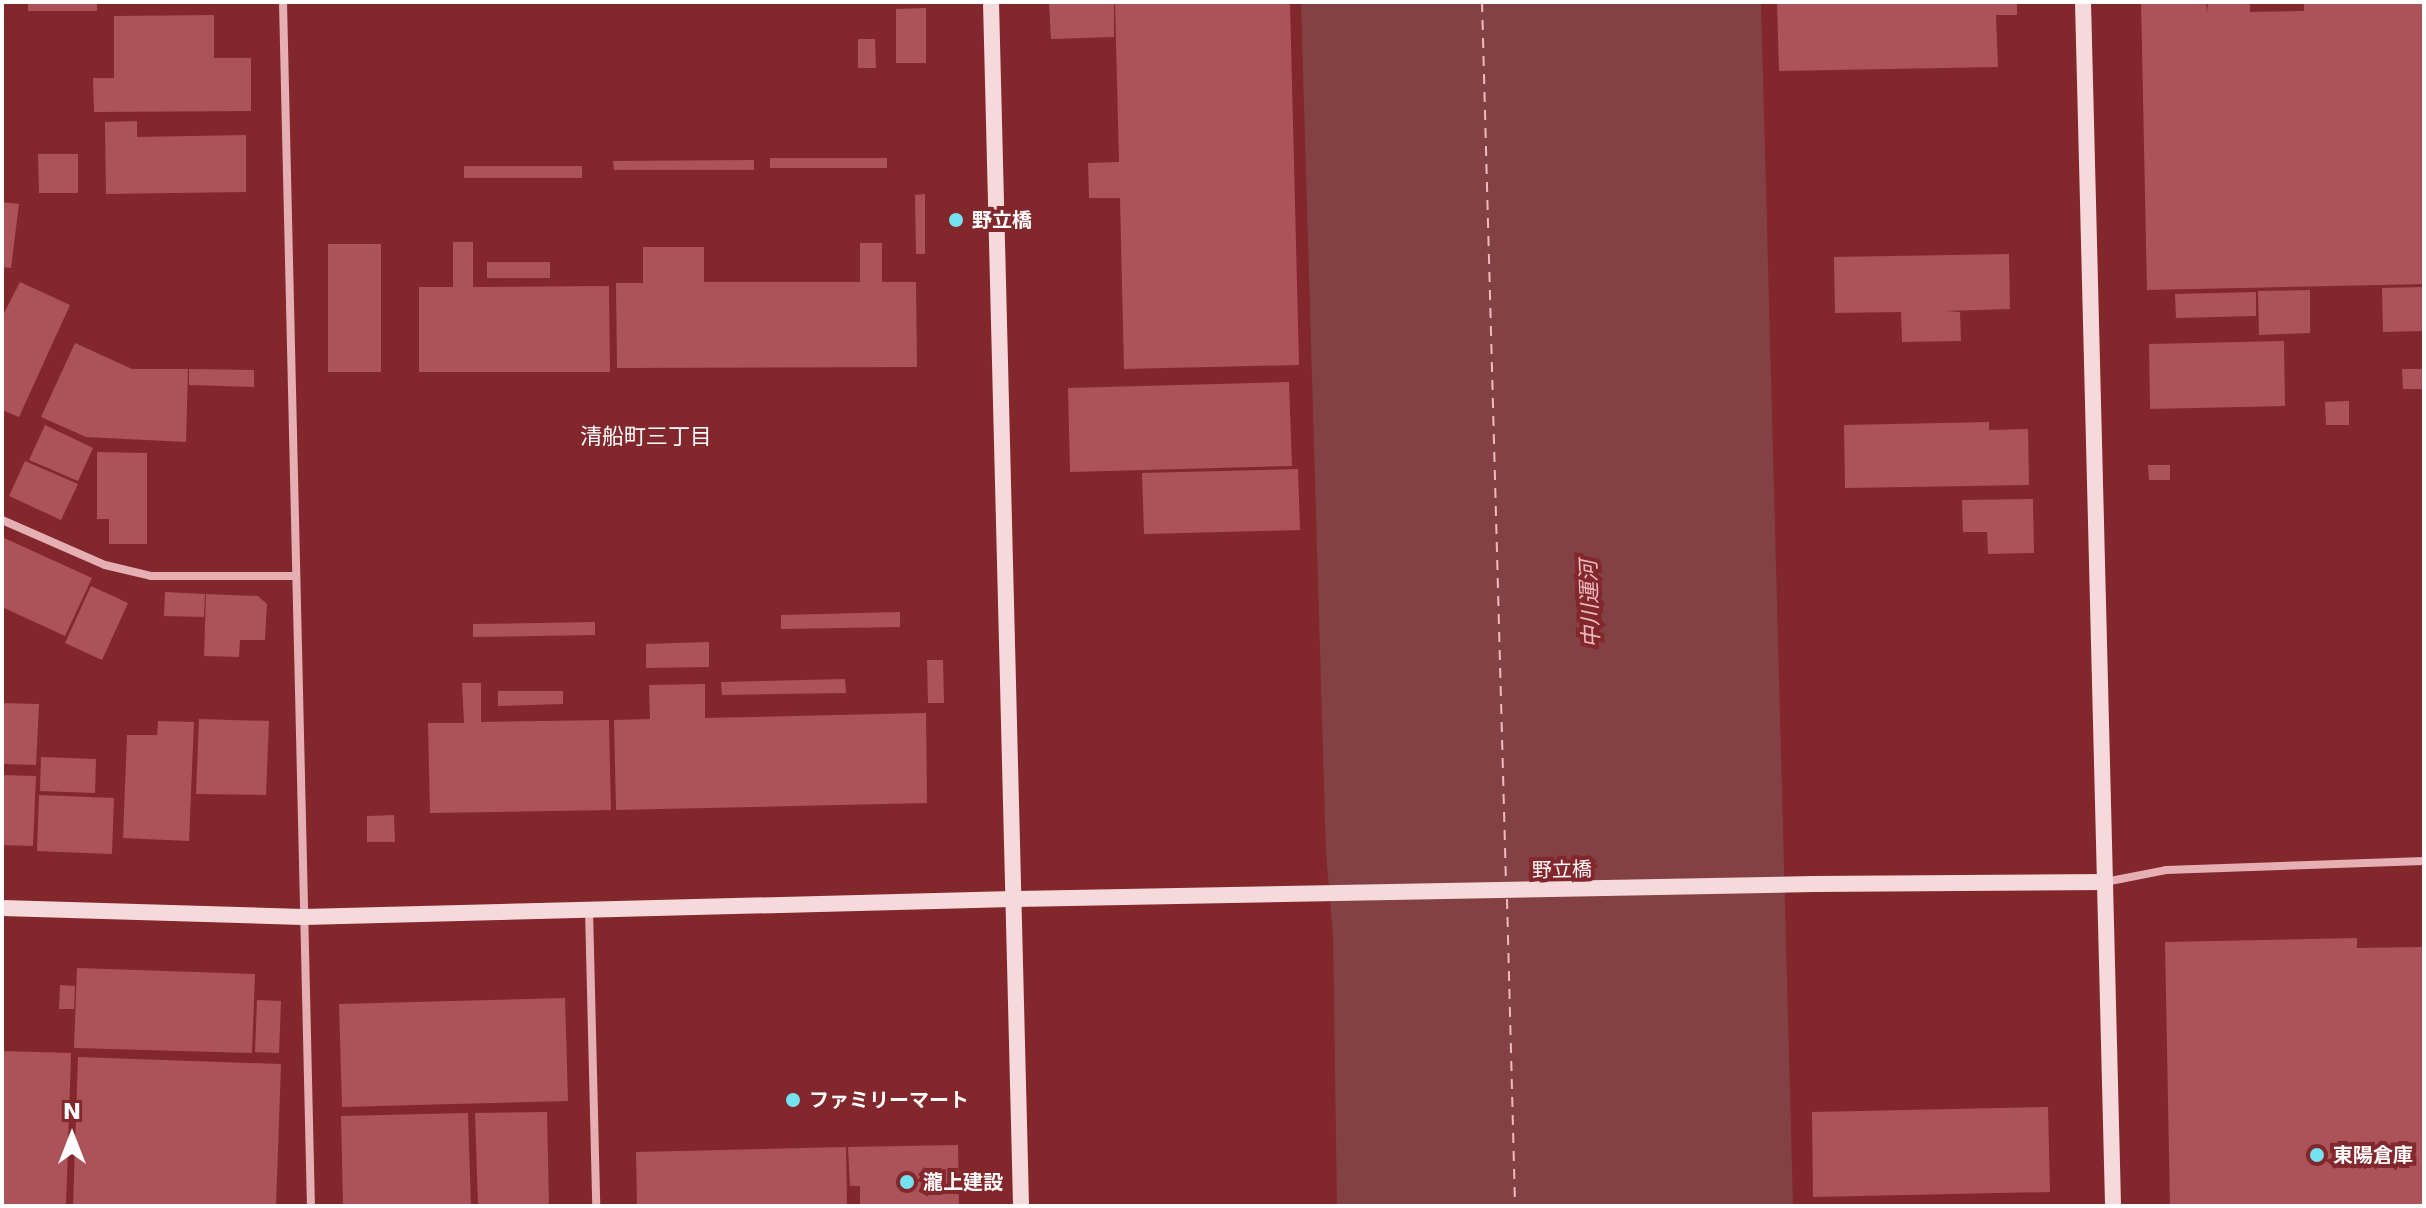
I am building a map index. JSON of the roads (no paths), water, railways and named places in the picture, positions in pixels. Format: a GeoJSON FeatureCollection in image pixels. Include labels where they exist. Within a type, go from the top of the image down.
{"type":"FeatureCollection","features":[{"type":"Feature","properties":{"kind":"street"},"geometry":{"type":"LineString","coordinates":[[283,2],[311,1206]]}},
{"type":"Feature","properties":{"kind":"street"},"geometry":{"type":"LineString","coordinates":[[991,2],[1021,1206]]}},
{"type":"Feature","properties":{"kind":"street"},"geometry":{"type":"LineString","coordinates":[[2083,2],[2113,1206]]}},
{"type":"Feature","properties":{"kind":"street"},"geometry":{"type":"LineString","coordinates":[[2,520],[105,565],[151,576],[296,576]]}},
{"type":"Feature","properties":{"kind":"street"},"geometry":{"type":"LineString","coordinates":[[2105,882],[2166,870],[2424,861]]}},
{"type":"Feature","properties":{"kind":"street","name":"野立橋"},"geometry":{"type":"LineString","coordinates":[[2,908],[303,917],[1013,899],[1813,884],[2105,882]]}},
{"type":"Feature","properties":{"kind":"street"},"geometry":{"type":"LineString","coordinates":[[589,908],[596,1206]]}},
{"type":"Feature","properties":{"kind":"water","name":"中川運河"},"geometry":{"type":"Polygon","coordinates":[[[1301,2],[1761,2],[1793,1206],[1337,1206],[1333,934],[1326,853],[1301,2]]]}},
{"type":"Feature","properties":{"kind":"place","name":"野立橋"},"geometry":{"type":"Point","coordinates":[956,220]}},
{"type":"Feature","properties":{"kind":"place","name":"ファミリーマート"},"geometry":{"type":"Point","coordinates":[793,1100]}},
{"type":"Feature","properties":{"kind":"place","name":"東陽倉庫"},"geometry":{"type":"Point","coordinates":[2317,1155]}},
{"type":"Feature","properties":{"kind":"place","name":"瀧上建設"},"geometry":{"type":"Point","coordinates":[907,1182]}},
{"type":"Feature","properties":{"kind":"district","name":"清船町三丁目"},"geometry":{"type":"Point","coordinates":[646,437]}}]}
